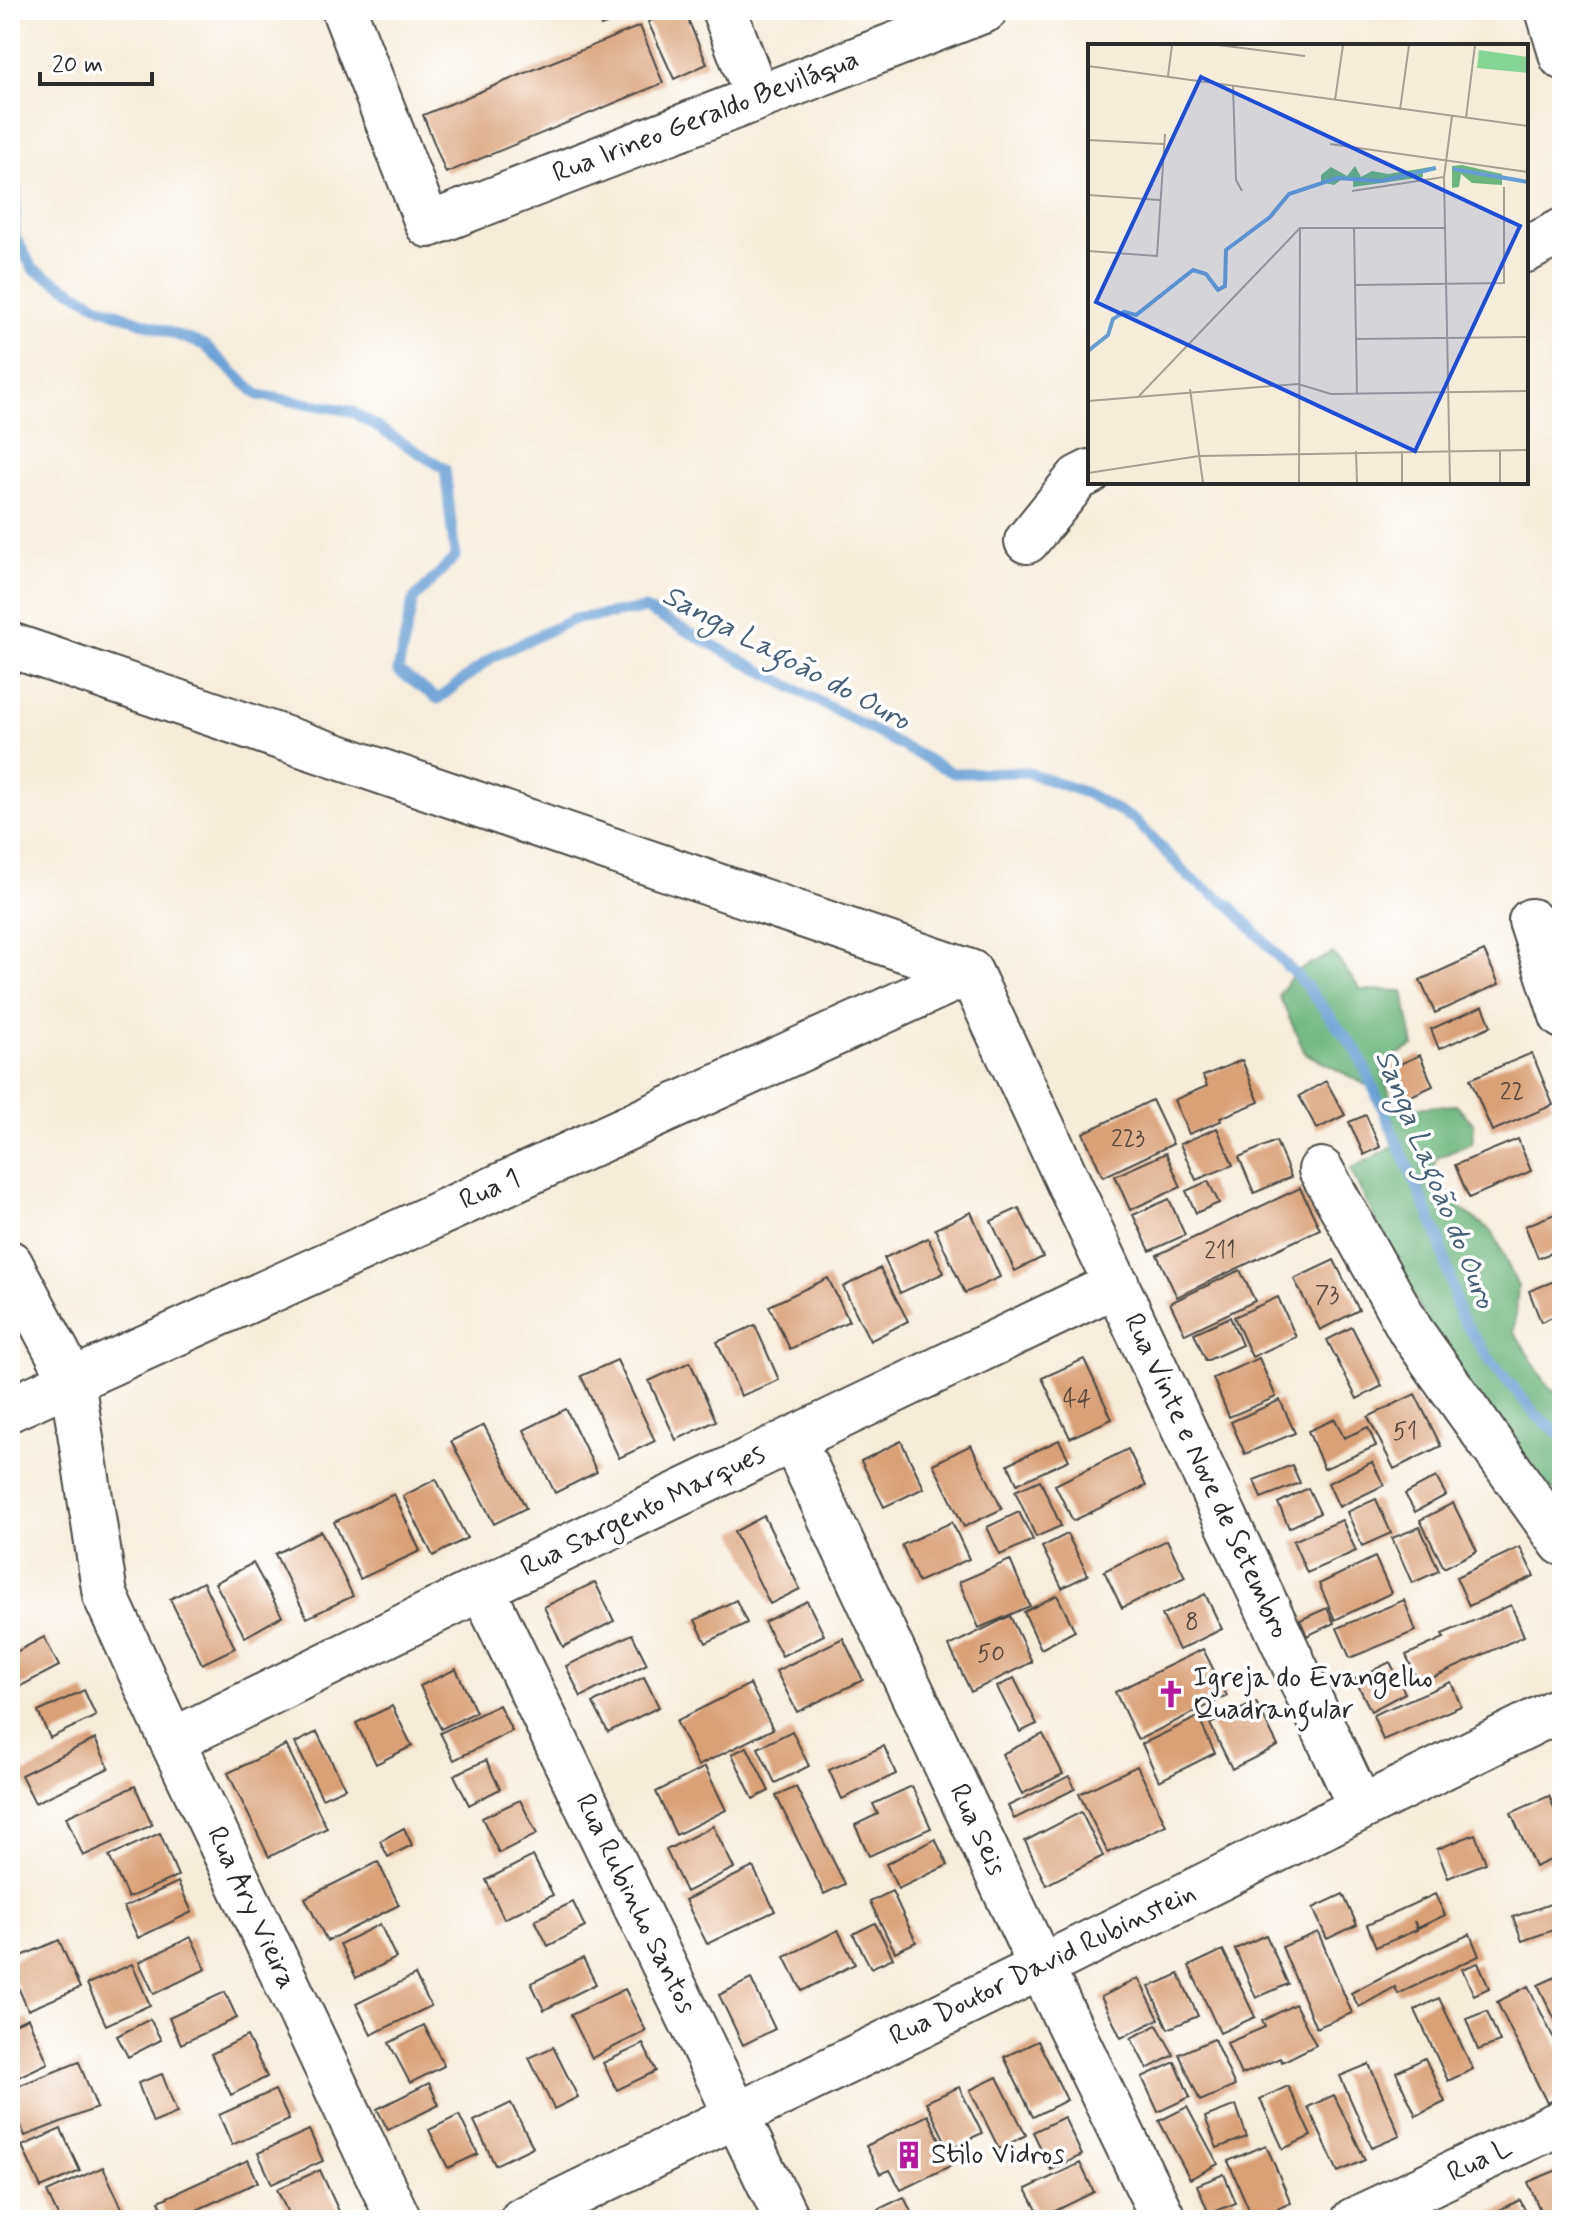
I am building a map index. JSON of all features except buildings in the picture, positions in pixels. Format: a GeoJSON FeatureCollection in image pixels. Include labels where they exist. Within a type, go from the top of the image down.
{"type":"FeatureCollection","features":[{"type":"Feature","properties":{"kind":"street","name":"Rua Irineo Geraldo Beviláqua"},"geometry":{"type":"LineString","coordinates":[[344,10],[428,225],[985,10]]}},
{"type":"Feature","properties":{"kind":"street"},"geometry":{"type":"LineString","coordinates":[[724,10],[757,97]]}},
{"type":"Feature","properties":{"kind":"street"},"geometry":{"type":"LineString","coordinates":[[1548,10],[1562,57]]}},
{"type":"Feature","properties":{"kind":"street"},"geometry":{"type":"LineString","coordinates":[[1528,249],[1562,231]]}},
{"type":"Feature","properties":{"kind":"street"},"geometry":{"type":"LineString","coordinates":[[1027,541],[1078,478],[1088,473]]}},
{"type":"Feature","properties":{"kind":"street"},"geometry":{"type":"LineString","coordinates":[[10,645],[970,972]]}},
{"type":"Feature","properties":{"kind":"street"},"geometry":{"type":"LineString","coordinates":[[1531,921],[1562,1016]]}},
{"type":"Feature","properties":{"kind":"street","name":"Rua Vinte e Nove de Setembro"},"geometry":{"type":"LineString","coordinates":[[970,972],[1361,1808]]}},
{"type":"Feature","properties":{"kind":"street","name":"Rua 1"},"geometry":{"type":"LineString","coordinates":[[10,1409],[970,972]]}},
{"type":"Feature","properties":{"kind":"street"},"geometry":{"type":"LineString","coordinates":[[1321,1170],[1411,1331],[1562,1543]]}},
{"type":"Feature","properties":{"kind":"street","name":"Rua Ary Vieira"},"geometry":{"type":"LineString","coordinates":[[10,1263],[72,1380],[105,1595],[399,2220]]}},
{"type":"Feature","properties":{"kind":"street","name":"Rua Sargento Marques"},"geometry":{"type":"LineString","coordinates":[[172,1741],[482,1588],[1117,1284]]}},
{"type":"Feature","properties":{"kind":"street","name":"Rua Seis"},"geometry":{"type":"LineString","coordinates":[[793,1439],[1041,1967],[1164,2220]]}},
{"type":"Feature","properties":{"kind":"street","name":"Rua Rubinho Santos"},"geometry":{"type":"LineString","coordinates":[[482,1588],[787,2220]]}},
{"type":"Feature","properties":{"kind":"street","name":"Rua Doutor David Rubinstein"},"geometry":{"type":"LineString","coordinates":[[522,2220],[1562,1708]]}},
{"type":"Feature","properties":{"kind":"street","name":"Rua L"},"geometry":{"type":"LineString","coordinates":[[1354,2220],[1562,2122]]}},
{"type":"Feature","properties":{"kind":"green space"},"geometry":{"type":"Polygon","coordinates":[[[1333,953],[1361,990],[1403,991],[1414,1046],[1380,1063],[1394,1109],[1456,1105],[1474,1124],[1472,1143],[1437,1158],[1429,1186],[1493,1232],[1518,1287],[1514,1332],[1549,1388],[1562,1396],[1562,1503],[1441,1351],[1350,1169],[1393,1147],[1374,1089],[1305,1053],[1279,995],[1295,972],[1333,953]]]}},
{"type":"Feature","properties":{"kind":"waterway","name":"Sanga Lagoão do Ouro"},"geometry":{"type":"LineString","coordinates":[[10,185],[16,189],[14,235],[33,269],[103,308],[204,345],[258,395],[351,411],[445,469],[455,557],[413,600],[398,671],[438,699],[494,656],[574,619],[645,609],[953,773],[1026,772],[1086,793],[1135,820],[1190,878],[1231,906],[1306,986],[1357,1051],[1439,1237],[1459,1314],[1490,1360],[1537,1416],[1562,1435]]}},
{"type":"Feature","properties":{"kind":"place","name":"Igreja do Evangelho Quadrangular"},"geometry":{"type":"Point","coordinates":[1171,1694]}},
{"type":"Feature","properties":{"kind":"place","name":"Stilo Vidros"},"geometry":{"type":"Point","coordinates":[909,2155]}}]}
